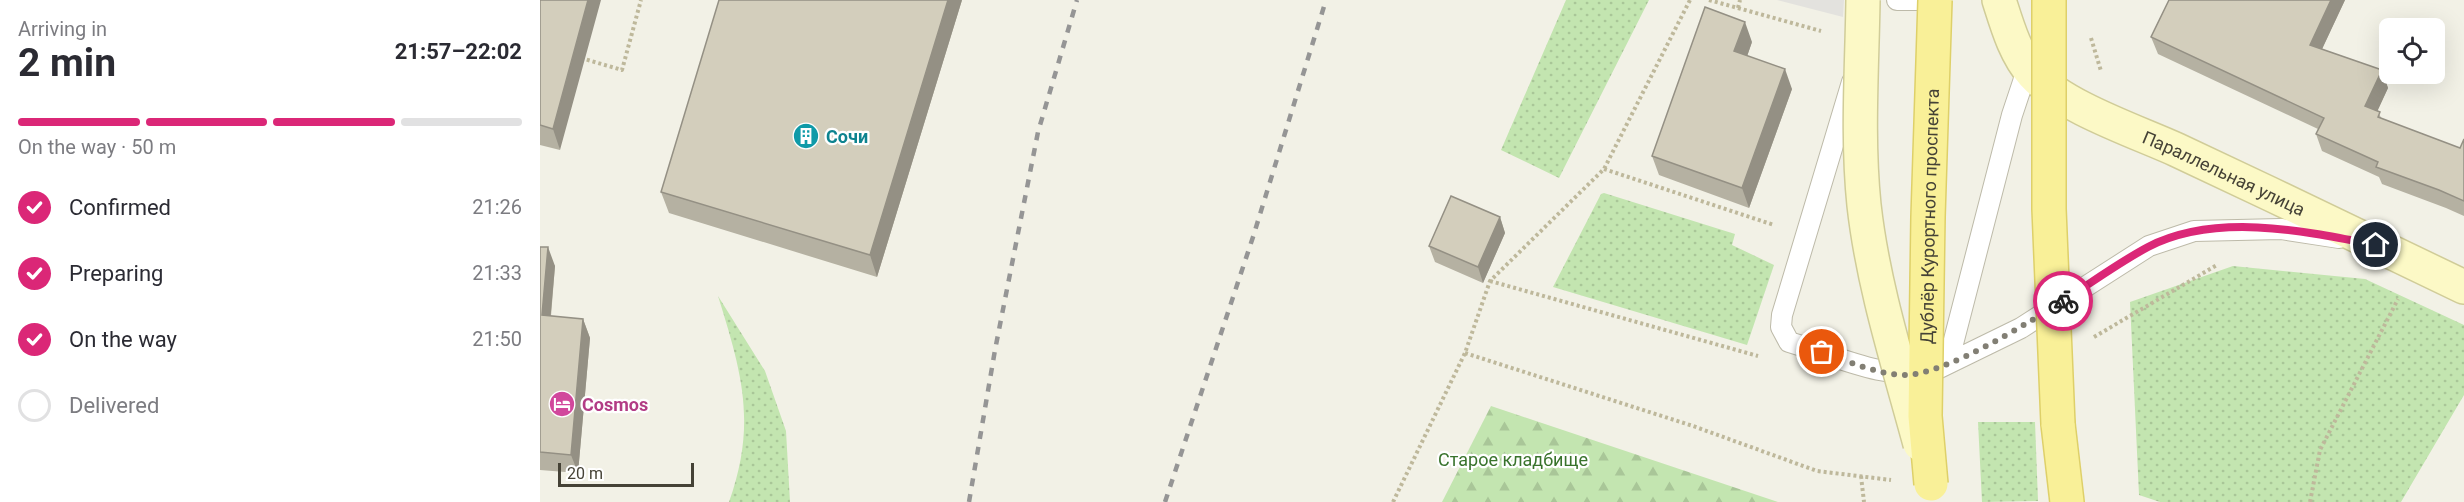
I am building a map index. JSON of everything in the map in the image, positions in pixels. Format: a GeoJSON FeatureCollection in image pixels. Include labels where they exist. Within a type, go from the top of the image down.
{"type":"FeatureCollection","features":[{"type":"Feature","properties":{"kind":"main road"},"geometry":{"type":"LineString","coordinates":[[1864,0],[1860,132],[1864,206],[1884,309],[1931,493]]}},
{"type":"Feature","properties":{"kind":"main road","name":"Дублёр Курортного проспекта"},"geometry":{"type":"LineString","coordinates":[[1931,493],[1925,416],[1935,0]]}},
{"type":"Feature","properties":{"kind":"main road","name":"Параллельная улица"},"geometry":{"type":"LineString","coordinates":[[1999,0],[2010,32],[2028,67],[2034,75],[2069,101],[2464,287]]}},
{"type":"Feature","properties":{"kind":"main road"},"geometry":{"type":"LineString","coordinates":[[2049,0],[2049,209],[2054,360],[2058,424],[2067,502]]}},
{"type":"Feature","properties":{"kind":"lane"},"geometry":{"type":"LineString","coordinates":[[1864,0],[1864,42],[1782,315],[1781,327],[1790,342],[1888,374],[1918,374],[1934,371],[2021,328],[2149,246],[2194,231],[2281,229],[2376,245]]}},
{"type":"Feature","properties":{"kind":"lane"},"geometry":{"type":"LineString","coordinates":[[1897,0],[1935,0]]}},
{"type":"Feature","properties":{"kind":"lane"},"geometry":{"type":"LineString","coordinates":[[1948,363],[2012,115],[2028,67]]}},
{"type":"Feature","properties":{"kind":"path"},"geometry":{"type":"LineString","coordinates":[[574,56],[622,70],[641,0]]}},
{"type":"Feature","properties":{"kind":"path"},"geometry":{"type":"LineString","coordinates":[[1394,502],[1465,353],[1490,281],[1604,169],[1690,0]]}},
{"type":"Feature","properties":{"kind":"path"},"geometry":{"type":"LineString","coordinates":[[1738,8],[1740,0]]}},
{"type":"Feature","properties":{"kind":"path"},"geometry":{"type":"LineString","coordinates":[[1604,169],[1781,228]]}},
{"type":"Feature","properties":{"kind":"path"},"geometry":{"type":"LineString","coordinates":[[2054,360],[2224,261]]}},
{"type":"Feature","properties":{"kind":"path"},"geometry":{"type":"LineString","coordinates":[[2310,502],[2320,450],[2399,297]]}},
{"type":"Feature","properties":{"kind":"path"},"geometry":{"type":"LineString","coordinates":[[1465,353],[1693,426],[1817,471],[1862,476],[1931,493]]}},
{"type":"Feature","properties":{"kind":"path"},"geometry":{"type":"LineString","coordinates":[[1862,476],[1864,502]]}},
{"type":"Feature","properties":{"kind":"green space"},"geometry":{"type":"Polygon","coordinates":[[[1566,0],[1649,0],[1559,178],[1501,150],[1566,0]]]}},
{"type":"Feature","properties":{"kind":"green space"},"geometry":{"type":"Polygon","coordinates":[[[1604,193],[1735,234],[1732,245],[1774,265],[1747,345],[1553,287],[1601,194],[1604,193]]]}},
{"type":"Feature","properties":{"kind":"green space"},"geometry":{"type":"Polygon","coordinates":[[[2233,266],[2365,279],[2464,325],[2464,395],[2401,502],[2160,502],[2139,495],[2130,302],[2233,266]]]}},
{"type":"Feature","properties":{"kind":"green space"},"geometry":{"type":"Polygon","coordinates":[[[718,296],[765,371],[786,431],[790,502],[729,502],[738,474],[742,447],[743,398],[734,350],[718,296]]]}},
{"type":"Feature","properties":{"kind":"green space","name":"Старое кладбище"},"geometry":{"type":"Polygon","coordinates":[[[1491,406],[1778,502],[1442,502],[1491,406]]]}},
{"type":"Feature","properties":{"kind":"green space"},"geometry":{"type":"Polygon","coordinates":[[[1978,422],[2035,422],[2038,501],[1982,502],[1978,422]]]}},
{"type":"Feature","properties":{"kind":"shaded area"},"geometry":{"type":"Polygon","coordinates":[[[1777,0],[1844,0],[1843,17],[1777,0]]]}},
{"type":"Feature","properties":{"kind":"building"},"geometry":{"type":"Polygon","coordinates":[[[540,0],[588,0],[553,129],[540,125],[540,0]]]}},
{"type":"Feature","properties":{"kind":"building","name":"Сочи"},"geometry":{"type":"Polygon","coordinates":[[[719,0],[948,0],[870,255],[661,192],[719,0]]]}},
{"type":"Feature","properties":{"kind":"building"},"geometry":{"type":"Polygon","coordinates":[[[2169,0],[2331,0],[2310,45],[2379,69],[2379,76],[2365,106],[2380,112],[2378,117],[2460,148],[2464,139],[2464,201],[2376,167],[2378,162],[2316,134],[2324,118],[2151,37],[2169,0]]]}},
{"type":"Feature","properties":{"kind":"building"},"geometry":{"type":"Polygon","coordinates":[[[1705,7],[1745,22],[1734,51],[1785,69],[1742,188],[1652,156],[1705,7]]]}},
{"type":"Feature","properties":{"kind":"building"},"geometry":{"type":"Polygon","coordinates":[[[1451,196],[1500,217],[1478,267],[1429,246],[1451,196]]]}},
{"type":"Feature","properties":{"kind":"building","name":"Cosmos"},"geometry":{"type":"Polygon","coordinates":[[[540,247],[548,247],[542,315],[583,319],[571,455],[540,452],[540,247]]]}},
{"type":"Feature","properties":{"kind":"railway"},"geometry":{"type":"LineString","coordinates":[[969,502],[995,350],[1038,132],[1077,0]]}},
{"type":"Feature","properties":{"kind":"railway"},"geometry":{"type":"LineString","coordinates":[[1165,502],[1253,237],[1326,0]]}},
{"type":"Feature","properties":{"kind":"way so far"},"geometry":{"type":"LineString","coordinates":[[1822,352],[1888,374],[1904,375],[1934,371],[2021,328],[2063,301]]}},
{"type":"Feature","properties":{"kind":"place","name":"Сочи"},"geometry":{"type":"Point","coordinates":[806,136]}},
{"type":"Feature","properties":{"kind":"place","name":"Cosmos"},"geometry":{"type":"Point","coordinates":[562,404]}},
{"type":"Feature","properties":{"kind":"route"},"geometry":{"type":"LineString","coordinates":[[2063,301],[2149,246],[2194,231],[2233,228],[2281,229],[2376,245]]}}]}
